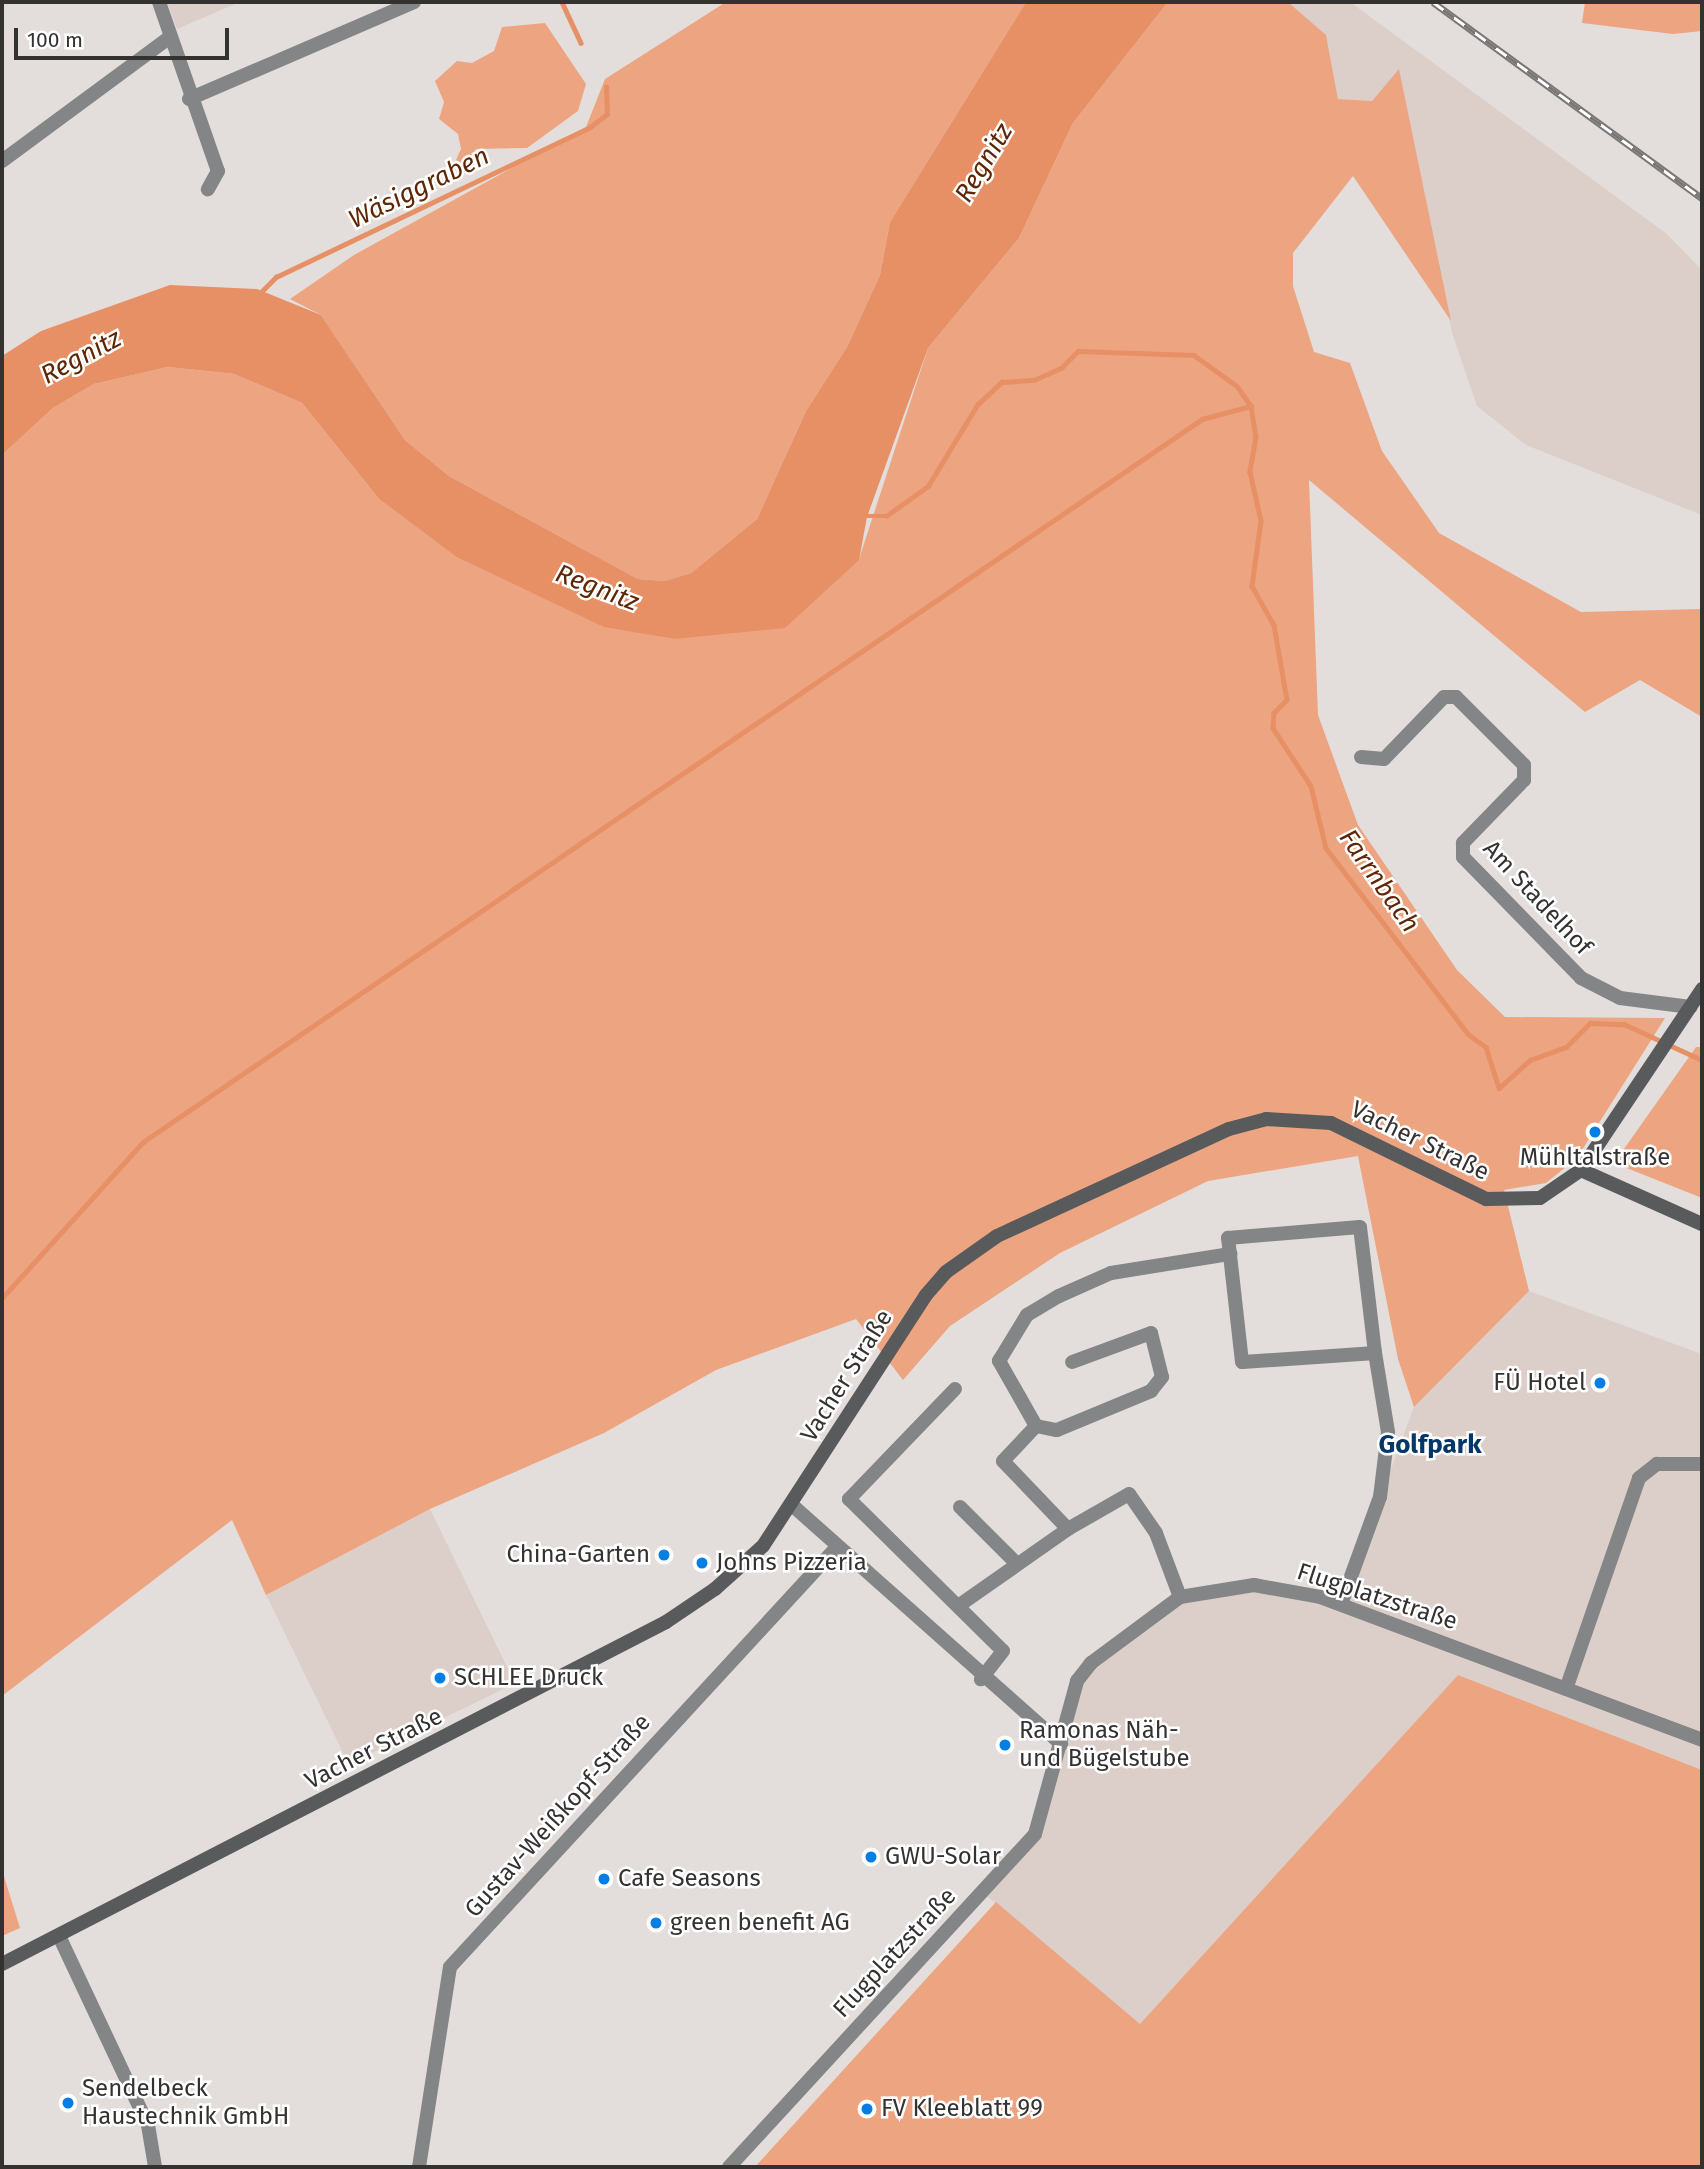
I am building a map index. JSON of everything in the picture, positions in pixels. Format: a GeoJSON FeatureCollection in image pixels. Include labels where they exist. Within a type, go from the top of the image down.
{"type":"FeatureCollection","features":[{"type":"Feature","properties":{"kind":"street"},"geometry":{"type":"LineString","coordinates":[[159,2],[189,99],[218,171],[208,189]]}},
{"type":"Feature","properties":{"kind":"street"},"geometry":{"type":"LineString","coordinates":[[189,99],[414,2]]}},
{"type":"Feature","properties":{"kind":"street"},"geometry":{"type":"LineString","coordinates":[[2,161],[170,37]]}},
{"type":"Feature","properties":{"kind":"street","name":"Am Stadelhof"},"geometry":{"type":"LineString","coordinates":[[1361,757],[1384,759],[1444,697],[1456,697],[1524,773],[1463,843],[1463,857],[1581,978],[1620,998],[1690,1007]]}},
{"type":"Feature","properties":{"kind":"street","name":"Vacher Straße"},"geometry":{"type":"LineString","coordinates":[[2,1964],[666,1622],[743,1566],[792,1505],[946,1272],[998,1236],[1229,1129],[1266,1119],[1331,1123],[1442,1183],[1486,1199],[1539,1198],[1581,1170],[1664,1052],[1702,989]]}},
{"type":"Feature","properties":{"kind":"street"},"geometry":{"type":"LineString","coordinates":[[1581,1170],[1702,1224]]}},
{"type":"Feature","properties":{"kind":"street"},"geometry":{"type":"LineString","coordinates":[[1341,1604],[1380,1497],[1388,1432],[1360,1227],[1228,1238],[1242,1362],[1376,1353]]}},
{"type":"Feature","properties":{"kind":"street"},"geometry":{"type":"LineString","coordinates":[[1072,1362],[1152,1333],[1162,1377],[1151,1391],[1057,1430],[1036,1426],[999,1361],[1027,1315],[1111,1273],[1230,1254]]}},
{"type":"Feature","properties":{"kind":"street"},"geometry":{"type":"LineString","coordinates":[[955,1389],[849,1499],[961,1604],[1003,1651],[981,1678]]}},
{"type":"Feature","properties":{"kind":"street"},"geometry":{"type":"LineString","coordinates":[[1036,1426],[1003,1461],[1068,1529]]}},
{"type":"Feature","properties":{"kind":"street"},"geometry":{"type":"LineString","coordinates":[[1566,1689],[1639,1478],[1657,1464],[1702,1464]]}},
{"type":"Feature","properties":{"kind":"street"},"geometry":{"type":"LineString","coordinates":[[961,1604],[1016,1563],[1129,1494],[1162,1545],[1180,1597]]}},
{"type":"Feature","properties":{"kind":"street"},"geometry":{"type":"LineString","coordinates":[[792,1505],[981,1678],[1061,1744]]}},
{"type":"Feature","properties":{"kind":"street"},"geometry":{"type":"LineString","coordinates":[[960,1507],[1016,1563]]}},
{"type":"Feature","properties":{"kind":"street","name":"Gustav-Weißkopf-Straße"},"geometry":{"type":"LineString","coordinates":[[419,2167],[450,1967],[837,1547]]}},
{"type":"Feature","properties":{"kind":"street","name":"Flugplatzstraße"},"geometry":{"type":"LineString","coordinates":[[729,2167],[1035,1834],[1077,1681],[1091,1662],[1180,1597],[1254,1586],[1341,1604],[1702,1740]]}},
{"type":"Feature","properties":{"kind":"street"},"geometry":{"type":"LineString","coordinates":[[60,1936],[148,2125],[155,2167]]}},
{"type":"Feature","properties":{"kind":"shaded area"},"geometry":{"type":"Polygon","coordinates":[[[167,2],[240,2],[177,29],[167,2]]]}},
{"type":"Feature","properties":{"kind":"shaded area"},"geometry":{"type":"Polygon","coordinates":[[[726,2],[1026,2],[890,222],[880,275],[847,347],[806,411],[757,519],[691,573],[665,581],[638,579],[449,476],[405,440],[321,315],[290,299],[354,255],[586,127],[605,79],[726,2]]]}},
{"type":"Feature","properties":{"kind":"shaded area"},"geometry":{"type":"Polygon","coordinates":[[[1168,2],[1288,2],[1326,35],[1338,99],[1372,101],[1399,69],[1451,321],[1353,176],[1293,253],[1293,286],[1314,352],[1350,363],[1382,451],[1439,533],[1581,612],[1702,609],[1702,717],[1640,680],[1585,712],[1309,480],[1318,715],[1358,825],[1457,970],[1505,1017],[1665,1018],[1577,1158],[1546,1183],[1504,1190],[1529,1291],[1414,1407],[1398,1359],[1358,1156],[1208,1181],[1060,1253],[950,1326],[903,1380],[856,1319],[716,1370],[604,1433],[430,1509],[266,1595],[232,1520],[2,1696],[2,455],[53,408],[94,384],[168,367],[234,374],[302,403],[379,499],[456,557],[604,626],[674,639],[859,559],[928,348],[1019,238],[1073,123],[1168,2]]]}},
{"type":"Feature","properties":{"kind":"shaded area"},"geometry":{"type":"Polygon","coordinates":[[[1288,2],[1350,2],[1667,234],[1702,270],[1702,515],[1526,445],[1477,406],[1452,333],[1399,70],[1372,101],[1338,99],[1326,35],[1288,2]]]}},
{"type":"Feature","properties":{"kind":"shaded area"},"geometry":{"type":"Polygon","coordinates":[[[1585,2],[1702,2],[1702,31],[1673,34],[1582,23],[1585,2]]]}},
{"type":"Feature","properties":{"kind":"shaded area"},"geometry":{"type":"Polygon","coordinates":[[[545,23],[586,84],[578,111],[527,148],[476,149],[466,165],[456,160],[461,149],[458,134],[439,119],[444,102],[435,81],[457,61],[472,63],[494,51],[502,27],[545,23]]]}},
{"type":"Feature","properties":{"kind":"shaded area"},"geometry":{"type":"Polygon","coordinates":[[[1696,1047],[1702,1047],[1702,1198],[1614,1163],[1696,1047]]]}},
{"type":"Feature","properties":{"kind":"shaded area"},"geometry":{"type":"Polygon","coordinates":[[[1529,1291],[1702,1354],[1702,1770],[1458,1675],[1140,2025],[982,1892],[1035,1834],[1077,1681],[1180,1597],[1254,1585],[1341,1604],[1414,1407],[1529,1291]]]}},
{"type":"Feature","properties":{"kind":"shaded area"},"geometry":{"type":"Polygon","coordinates":[[[430,1509],[515,1683],[349,1764],[264,1590],[430,1509]]]}},
{"type":"Feature","properties":{"kind":"shaded area"},"geometry":{"type":"Polygon","coordinates":[[[1458,1675],[1702,1770],[1702,2167],[755,2167],[996,1902],[1140,2024],[1458,1675]]]}},
{"type":"Feature","properties":{"kind":"shaded area"},"geometry":{"type":"Polygon","coordinates":[[[2,1870],[20,1928],[2,1936],[2,1870]]]}},
{"type":"Feature","properties":{"kind":"water","name":"Regnitz"},"geometry":{"type":"Polygon","coordinates":[[[1026,2],[1168,2],[1073,123],[1019,238],[928,348],[867,517],[859,560],[785,628],[674,639],[604,627],[456,557],[379,499],[302,403],[234,374],[168,367],[94,384],[53,408],[2,455],[2,356],[41,331],[170,285],[257,289],[321,315],[405,440],[449,476],[638,579],[665,581],[691,573],[757,519],[806,411],[847,347],[880,275],[890,222],[1026,2]]]}},
{"type":"Feature","properties":{"kind":"waterway","name":"Wäsiggraben"},"geometry":{"type":"LineString","coordinates":[[562,2],[581,43]]}},
{"type":"Feature","properties":{"kind":"waterway","name":"Wäsiggraben"},"geometry":{"type":"LineString","coordinates":[[260,293],[276,277],[590,127],[607,114],[606,87]]}},
{"type":"Feature","properties":{"kind":"waterway","name":"Farrnbach"},"geometry":{"type":"LineString","coordinates":[[862,516],[886,516],[928,486],[977,405],[1002,382],[1034,380],[1061,368],[1078,351],[1194,355],[1237,386],[1251,406],[1256,437],[1250,472],[1261,521],[1252,586],[1274,625],[1287,700],[1274,713],[1273,728],[1311,786],[1326,848],[1468,1034],[1486,1047],[1499,1088],[1530,1060],[1566,1047],[1590,1023],[1624,1024],[1702,1060]]}},
{"type":"Feature","properties":{"kind":"waterway"},"geometry":{"type":"LineString","coordinates":[[2,1298],[143,1142],[1202,419],[1251,406]]}},
{"type":"Feature","properties":{"kind":"railway"},"geometry":{"type":"LineString","coordinates":[[1433,2],[1702,198]]}},
{"type":"Feature","properties":{"kind":"place","name":"Mühltalstraße"},"geometry":{"type":"Point","coordinates":[1595,1132]}},
{"type":"Feature","properties":{"kind":"place","name":"FÜ Hotel"},"geometry":{"type":"Point","coordinates":[1600,1383]}},
{"type":"Feature","properties":{"kind":"place","name":"China-Garten"},"geometry":{"type":"Point","coordinates":[664,1555]}},
{"type":"Feature","properties":{"kind":"place","name":"Johns Pizzeria"},"geometry":{"type":"Point","coordinates":[702,1563]}},
{"type":"Feature","properties":{"kind":"place","name":"SCHLEE Druck"},"geometry":{"type":"Point","coordinates":[440,1678]}},
{"type":"Feature","properties":{"kind":"place","name":"Ramonas Näh- und Bügelstube"},"geometry":{"type":"Point","coordinates":[1005,1745]}},
{"type":"Feature","properties":{"kind":"place","name":"GWU-Solar"},"geometry":{"type":"Point","coordinates":[871,1857]}},
{"type":"Feature","properties":{"kind":"place","name":"Cafe Seasons"},"geometry":{"type":"Point","coordinates":[604,1879]}},
{"type":"Feature","properties":{"kind":"place","name":"green benefit AG"},"geometry":{"type":"Point","coordinates":[656,1923]}},
{"type":"Feature","properties":{"kind":"place","name":"Sendelbeck Haustechnik GmbH"},"geometry":{"type":"Point","coordinates":[68,2103]}},
{"type":"Feature","properties":{"kind":"place","name":"FV Kleeblatt 99"},"geometry":{"type":"Point","coordinates":[867,2109]}},
{"type":"Feature","properties":{"kind":"district","name":"Golfpark"},"geometry":{"type":"Point","coordinates":[1430,1445]}}]}
